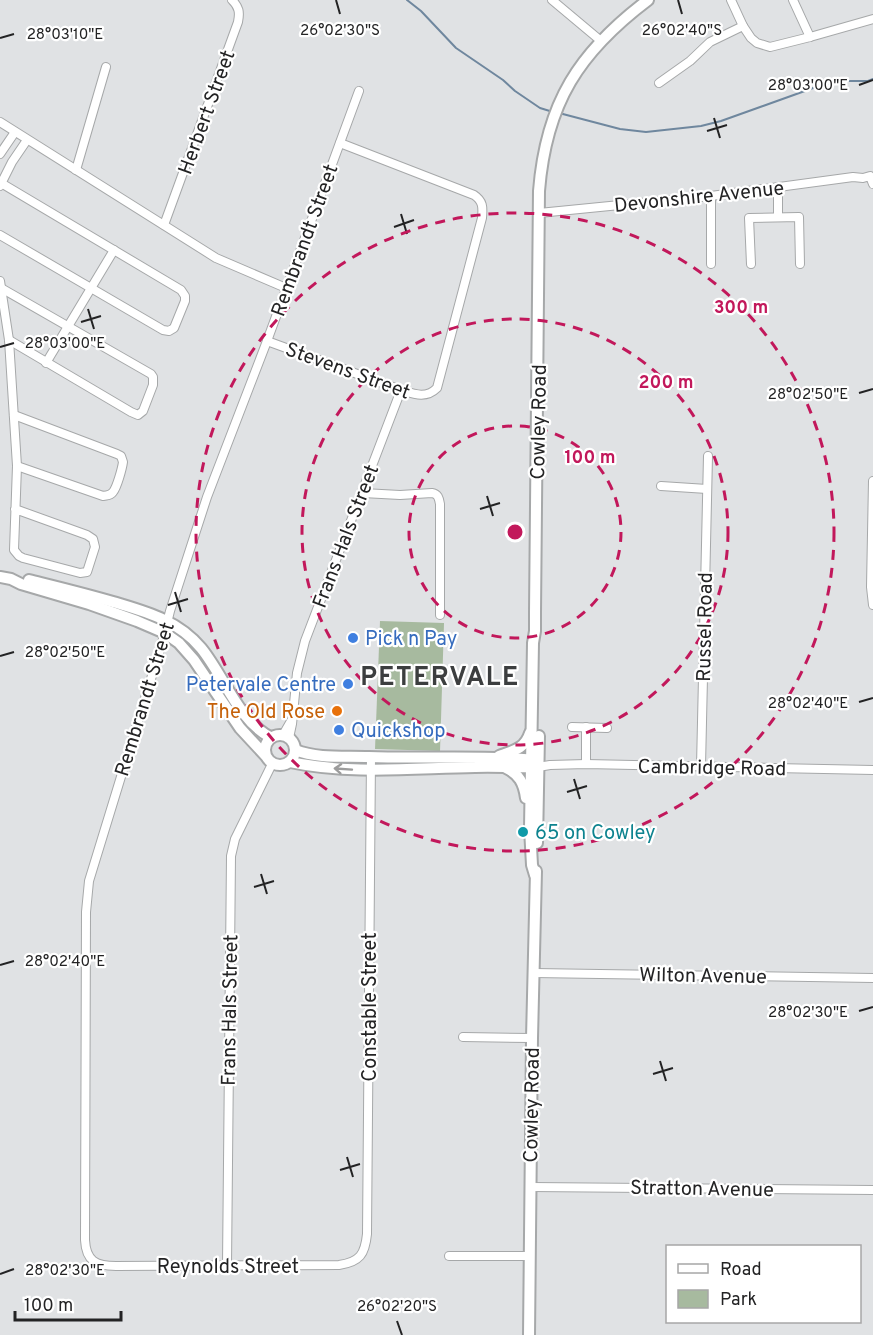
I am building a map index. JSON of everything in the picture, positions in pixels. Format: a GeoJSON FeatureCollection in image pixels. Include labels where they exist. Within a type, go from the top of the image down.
{"type":"FeatureCollection","features":[{"type":"Feature","properties":{"kind":"street","name":"Herbert Street"},"geometry":{"type":"LineString","coordinates":[[164,225],[238,22],[240,10],[232,0]]}},
{"type":"Feature","properties":{"kind":"street"},"geometry":{"type":"LineString","coordinates":[[552,0],[600,41]]}},
{"type":"Feature","properties":{"kind":"street","name":"Cowley Road"},"geometry":{"type":"LineString","coordinates":[[529,1335],[532,1038],[537,864],[532,725],[541,169],[544,148],[553,120],[577,69],[600,41],[648,0]]}},
{"type":"Feature","properties":{"kind":"street"},"geometry":{"type":"LineString","coordinates":[[731,0],[742,26],[751,38],[763,46],[777,46],[810,38],[873,19]]}},
{"type":"Feature","properties":{"kind":"street"},"geometry":{"type":"LineString","coordinates":[[793,0],[810,38]]}},
{"type":"Feature","properties":{"kind":"street"},"geometry":{"type":"LineString","coordinates":[[660,83],[690,61],[710,42],[742,26]]}},
{"type":"Feature","properties":{"kind":"street"},"geometry":{"type":"LineString","coordinates":[[76,170],[106,67]]}},
{"type":"Feature","properties":{"kind":"street","name":"Rembrandt Street"},"geometry":{"type":"LineString","coordinates":[[93,1262],[87,1252],[85,1240],[87,896],[92,873],[207,497],[359,91]]}},
{"type":"Feature","properties":{"kind":"street"},"geometry":{"type":"LineString","coordinates":[[0,122],[216,258],[286,288]]}},
{"type":"Feature","properties":{"kind":"street"},"geometry":{"type":"LineString","coordinates":[[0,154],[15,132]]}},
{"type":"Feature","properties":{"kind":"street"},"geometry":{"type":"LineString","coordinates":[[0,235],[163,330],[169,331],[174,328],[185,301],[183,293],[177,287],[1,185],[12,162],[27,140]]}},
{"type":"Feature","properties":{"kind":"street","name":"Stevens Street"},"geometry":{"type":"LineString","coordinates":[[267,341],[418,395],[429,394],[437,388],[482,218],[482,202],[474,195],[340,143]]}},
{"type":"Feature","properties":{"kind":"street","name":"Devonshire Avenue"},"geometry":{"type":"LineString","coordinates":[[539,213],[711,196],[870,176],[873,184]]}},
{"type":"Feature","properties":{"kind":"street"},"geometry":{"type":"LineString","coordinates":[[778,187],[778,217]]}},
{"type":"Feature","properties":{"kind":"street"},"geometry":{"type":"LineString","coordinates":[[711,196],[711,264]]}},
{"type":"Feature","properties":{"kind":"street"},"geometry":{"type":"LineString","coordinates":[[751,264],[749,218],[799,217],[800,264]]}},
{"type":"Feature","properties":{"kind":"street"},"geometry":{"type":"LineString","coordinates":[[46,363],[114,250]]}},
{"type":"Feature","properties":{"kind":"street"},"geometry":{"type":"LineString","coordinates":[[1,284],[151,374],[153,385],[143,411],[138,415],[131,412],[9,340]]}},
{"type":"Feature","properties":{"kind":"street"},"geometry":{"type":"LineString","coordinates":[[1,284],[9,340],[17,466],[15,509],[14,550],[19,556],[80,573],[87,572],[94,547],[93,539],[15,509]]}},
{"type":"Feature","properties":{"kind":"street","name":"Frans Hals Street"},"geometry":{"type":"LineString","coordinates":[[286,736],[292,720],[297,673],[303,648],[401,390]]}},
{"type":"Feature","properties":{"kind":"street"},"geometry":{"type":"LineString","coordinates":[[14,415],[117,454],[121,456],[123,462],[113,492],[103,496],[17,466]]}},
{"type":"Feature","properties":{"kind":"street","name":"Russel Road"},"geometry":{"type":"LineString","coordinates":[[701,766],[708,456]]}},
{"type":"Feature","properties":{"kind":"street"},"geometry":{"type":"LineString","coordinates":[[873,481],[871,587],[873,605]]}},
{"type":"Feature","properties":{"kind":"street"},"geometry":{"type":"LineString","coordinates":[[662,486],[708,489]]}},
{"type":"Feature","properties":{"kind":"street"},"geometry":{"type":"LineString","coordinates":[[363,493],[400,495],[432,493],[438,496],[440,504],[440,615]]}},
{"type":"Feature","properties":{"kind":"street"},"geometry":{"type":"LineString","coordinates":[[6,578],[21,578],[71,590],[145,611],[168,621],[200,646],[248,718],[270,737]]}},
{"type":"Feature","properties":{"kind":"street"},"geometry":{"type":"LineString","coordinates":[[6,578],[137,621],[165,633],[186,649],[240,728],[268,759],[281,766],[290,762],[294,755],[294,744],[286,736],[270,737],[265,745],[268,759]]}},
{"type":"Feature","properties":{"kind":"street","name":"Cowley Road"},"geometry":{"type":"LineString","coordinates":[[535,631],[538,642],[530,828],[532,865],[535,875]]}},
{"type":"Feature","properties":{"kind":"street"},"geometry":{"type":"LineString","coordinates":[[493,758],[524,745],[530,736],[532,725]]}},
{"type":"Feature","properties":{"kind":"street"},"geometry":{"type":"LineString","coordinates":[[572,728],[607,728]]}},
{"type":"Feature","properties":{"kind":"street"},"geometry":{"type":"LineString","coordinates":[[586,728],[586,764]]}},
{"type":"Feature","properties":{"kind":"street","name":"Cambridge Road"},"geometry":{"type":"LineString","coordinates":[[295,750],[316,756],[493,758],[550,765],[873,770]]}},
{"type":"Feature","properties":{"kind":"street","name":"Constable Street"},"geometry":{"type":"LineString","coordinates":[[361,1256],[367,1234],[371,757]]}},
{"type":"Feature","properties":{"kind":"street","name":"Frans Hals Street"},"geometry":{"type":"LineString","coordinates":[[227,1266],[231,856],[235,839],[268,759]]}},
{"type":"Feature","properties":{"kind":"street","name":"Cambridge Road"},"geometry":{"type":"LineString","coordinates":[[290,762],[312,766],[371,770],[534,764]]}},
{"type":"Feature","properties":{"kind":"street"},"geometry":{"type":"LineString","coordinates":[[503,766],[522,781],[530,828]]}},
{"type":"Feature","properties":{"kind":"street","name":"Wilton Avenue"},"geometry":{"type":"LineString","coordinates":[[534,973],[873,978]]}},
{"type":"Feature","properties":{"kind":"street"},"geometry":{"type":"LineString","coordinates":[[463,1037],[532,1038]]}},
{"type":"Feature","properties":{"kind":"street","name":"Stratton Avenue"},"geometry":{"type":"LineString","coordinates":[[531,1187],[873,1190]]}},
{"type":"Feature","properties":{"kind":"street","name":"Reynolds Street"},"geometry":{"type":"LineString","coordinates":[[93,1262],[107,1266],[339,1265],[349,1264],[361,1256]]}},
{"type":"Feature","properties":{"kind":"street"},"geometry":{"type":"LineString","coordinates":[[449,1256],[530,1256]]}},
{"type":"Feature","properties":{"kind":"green space"},"geometry":{"type":"Polygon","coordinates":[[[380,621],[444,623],[440,751],[375,749],[380,621]]]}},
{"type":"Feature","properties":{"kind":"waterway"},"geometry":{"type":"LineString","coordinates":[[407,0],[421,11],[456,48],[540,108],[553,112]]}},
{"type":"Feature","properties":{"kind":"waterway"},"geometry":{"type":"LineString","coordinates":[[559,113],[620,129],[646,132],[701,126],[816,87],[843,81],[873,79]]}},
{"type":"Feature","properties":{"kind":"place","name":"Pick n Pay"},"geometry":{"type":"Point","coordinates":[353,638]}},
{"type":"Feature","properties":{"kind":"place","name":"Petervale Centre"},"geometry":{"type":"Point","coordinates":[348,684]}},
{"type":"Feature","properties":{"kind":"place","name":"The Old Rose"},"geometry":{"type":"Point","coordinates":[337,711]}},
{"type":"Feature","properties":{"kind":"place","name":"Quickshop"},"geometry":{"type":"Point","coordinates":[339,730]}},
{"type":"Feature","properties":{"kind":"place","name":"65 on Cowley"},"geometry":{"type":"Point","coordinates":[523,832]}},
{"type":"Feature","properties":{"kind":"district","name":"PETERVALE"},"geometry":{"type":"Point","coordinates":[440,676]}}]}
